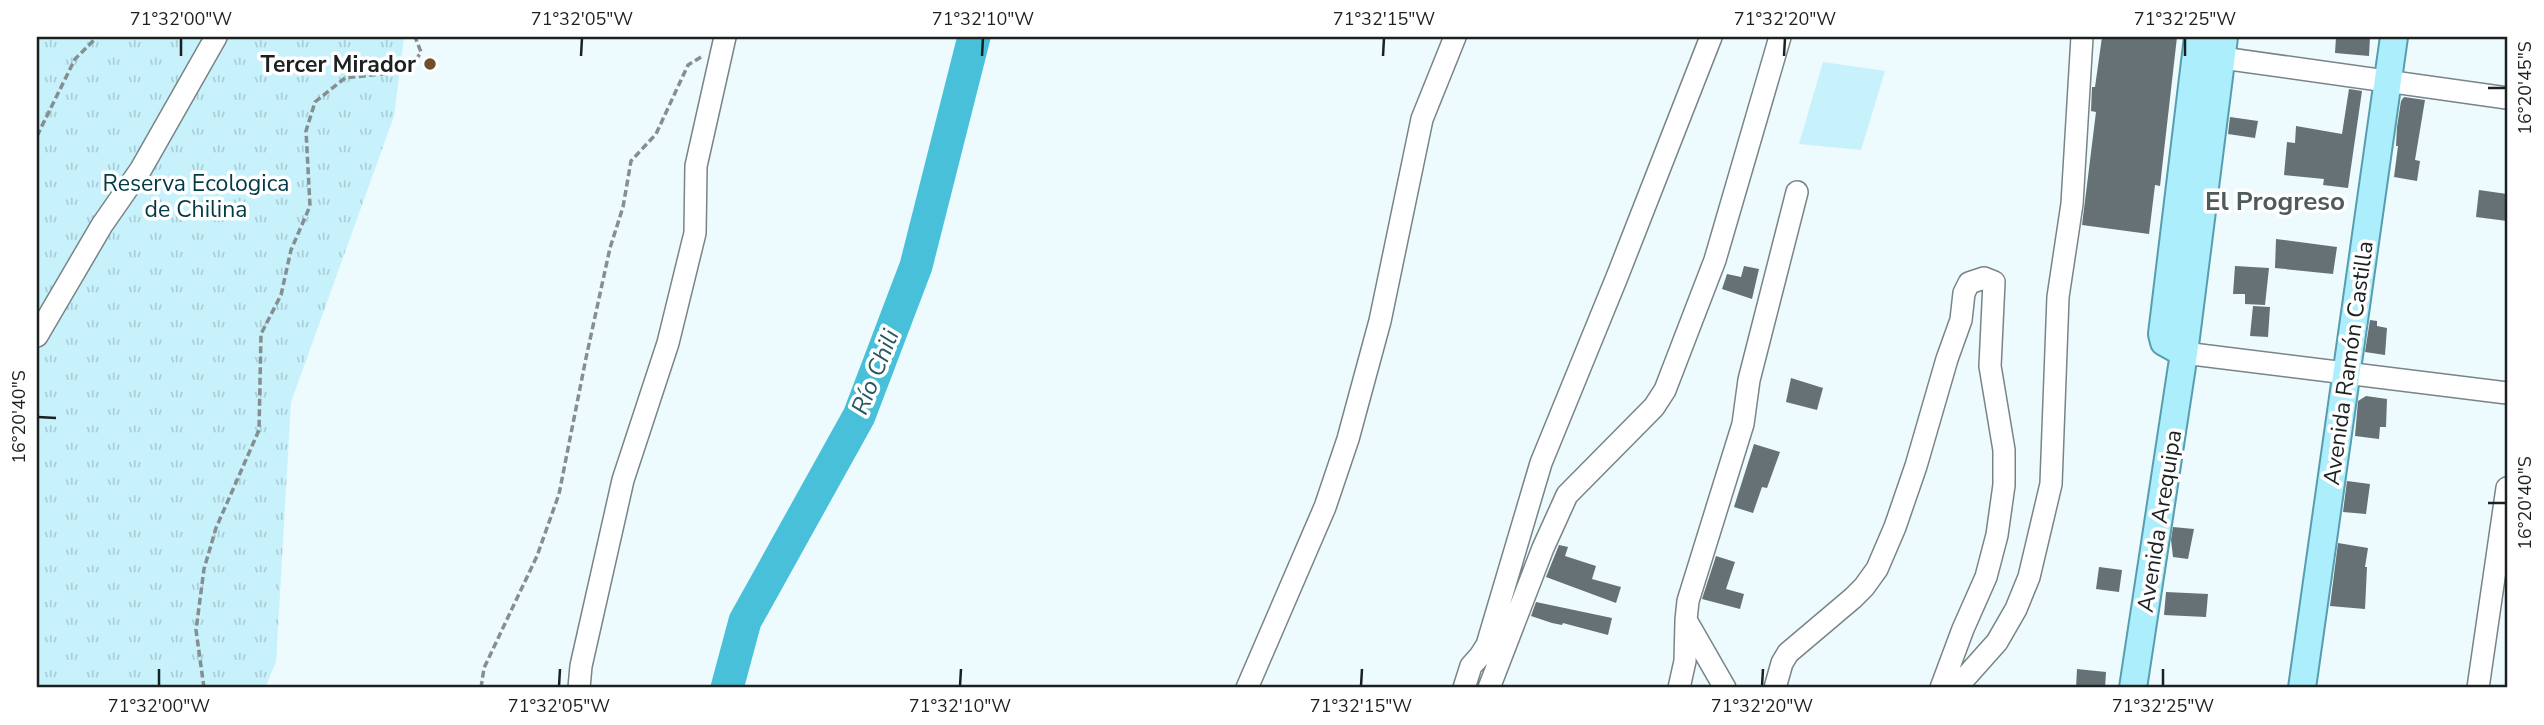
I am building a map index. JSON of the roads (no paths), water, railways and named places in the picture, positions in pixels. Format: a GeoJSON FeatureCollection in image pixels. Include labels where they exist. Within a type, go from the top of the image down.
{"type":"FeatureCollection","features":[{"type":"Feature","properties":{"kind":"main road","name":"Avenida Ramón Castilla"},"geometry":{"type":"LineString","coordinates":[[2302,688],[2394,37]]}},
{"type":"Feature","properties":{"kind":"main road","name":"Avenida Arequipa"},"geometry":{"type":"LineString","coordinates":[[2133,688],[2184,353],[2210,46]]}},
{"type":"Feature","properties":{"kind":"street"},"geometry":{"type":"LineString","coordinates":[[37,336],[102,225],[141,169],[216,37]]}},
{"type":"Feature","properties":{"kind":"street"},"geometry":{"type":"LineString","coordinates":[[1247,688],[1325,507],[1348,439],[1380,321],[1422,119],[1455,37]]}},
{"type":"Feature","properties":{"kind":"street"},"geometry":{"type":"LineString","coordinates":[[1464,688],[1471,666],[1487,645],[1541,463],[1711,37]]}},
{"type":"Feature","properties":{"kind":"street"},"geometry":{"type":"LineString","coordinates":[[1489,688],[1543,548],[1567,495],[1654,407],[1665,390],[1715,260],[1780,37]]}},
{"type":"Feature","properties":{"kind":"street"},"geometry":{"type":"LineString","coordinates":[[1956,688],[1997,642],[2016,609],[2029,577],[2051,484],[2058,297],[2072,204],[2082,37]]}},
{"type":"Feature","properties":{"kind":"street"},"geometry":{"type":"LineString","coordinates":[[579,688],[623,480],[668,344],[695,233],[696,166],[724,40]]}},
{"type":"Feature","properties":{"kind":"street"},"geometry":{"type":"LineString","coordinates":[[2210,46],[2388,81],[2507,98]]}},
{"type":"Feature","properties":{"kind":"street"},"geometry":{"type":"LineString","coordinates":[[1679,688],[1685,661],[1686,620],[1691,590],[1742,424],[1749,380],[1797,192]]}},
{"type":"Feature","properties":{"kind":"street"},"geometry":{"type":"LineString","coordinates":[[1775,688],[1782,663],[1788,653],[1853,598],[1877,569],[1916,466],[1961,320],[1964,293],[1969,283],[1984,278],[1994,282],[1990,366],[2004,450],[2004,485],[1997,535],[1986,578],[1941,688]]}},
{"type":"Feature","properties":{"kind":"street"},"geometry":{"type":"LineString","coordinates":[[2184,353],[2347,371],[2507,393]]}},
{"type":"Feature","properties":{"kind":"street"},"geometry":{"type":"LineString","coordinates":[[2478,688],[2507,488]]}},
{"type":"Feature","properties":{"kind":"street"},"geometry":{"type":"LineString","coordinates":[[1686,620],[1725,688]]}},
{"type":"Feature","properties":{"kind":"waterway","name":"Río Chili"},"geometry":{"type":"LineString","coordinates":[[727,688],[745,621],[859,416],[916,266],[974,37]]}},
{"type":"Feature","properties":{"kind":"place","name":"Tercer Mirador"},"geometry":{"type":"Point","coordinates":[430,64]}},
{"type":"Feature","properties":{"kind":"district","name":"El Progreso"},"geometry":{"type":"Point","coordinates":[2275,201]}},
{"type":"Feature","properties":{"kind":"park label","name":"Reserva Ecologica de Chilina"},"geometry":{"type":"Point","coordinates":[196,196]}}]}
